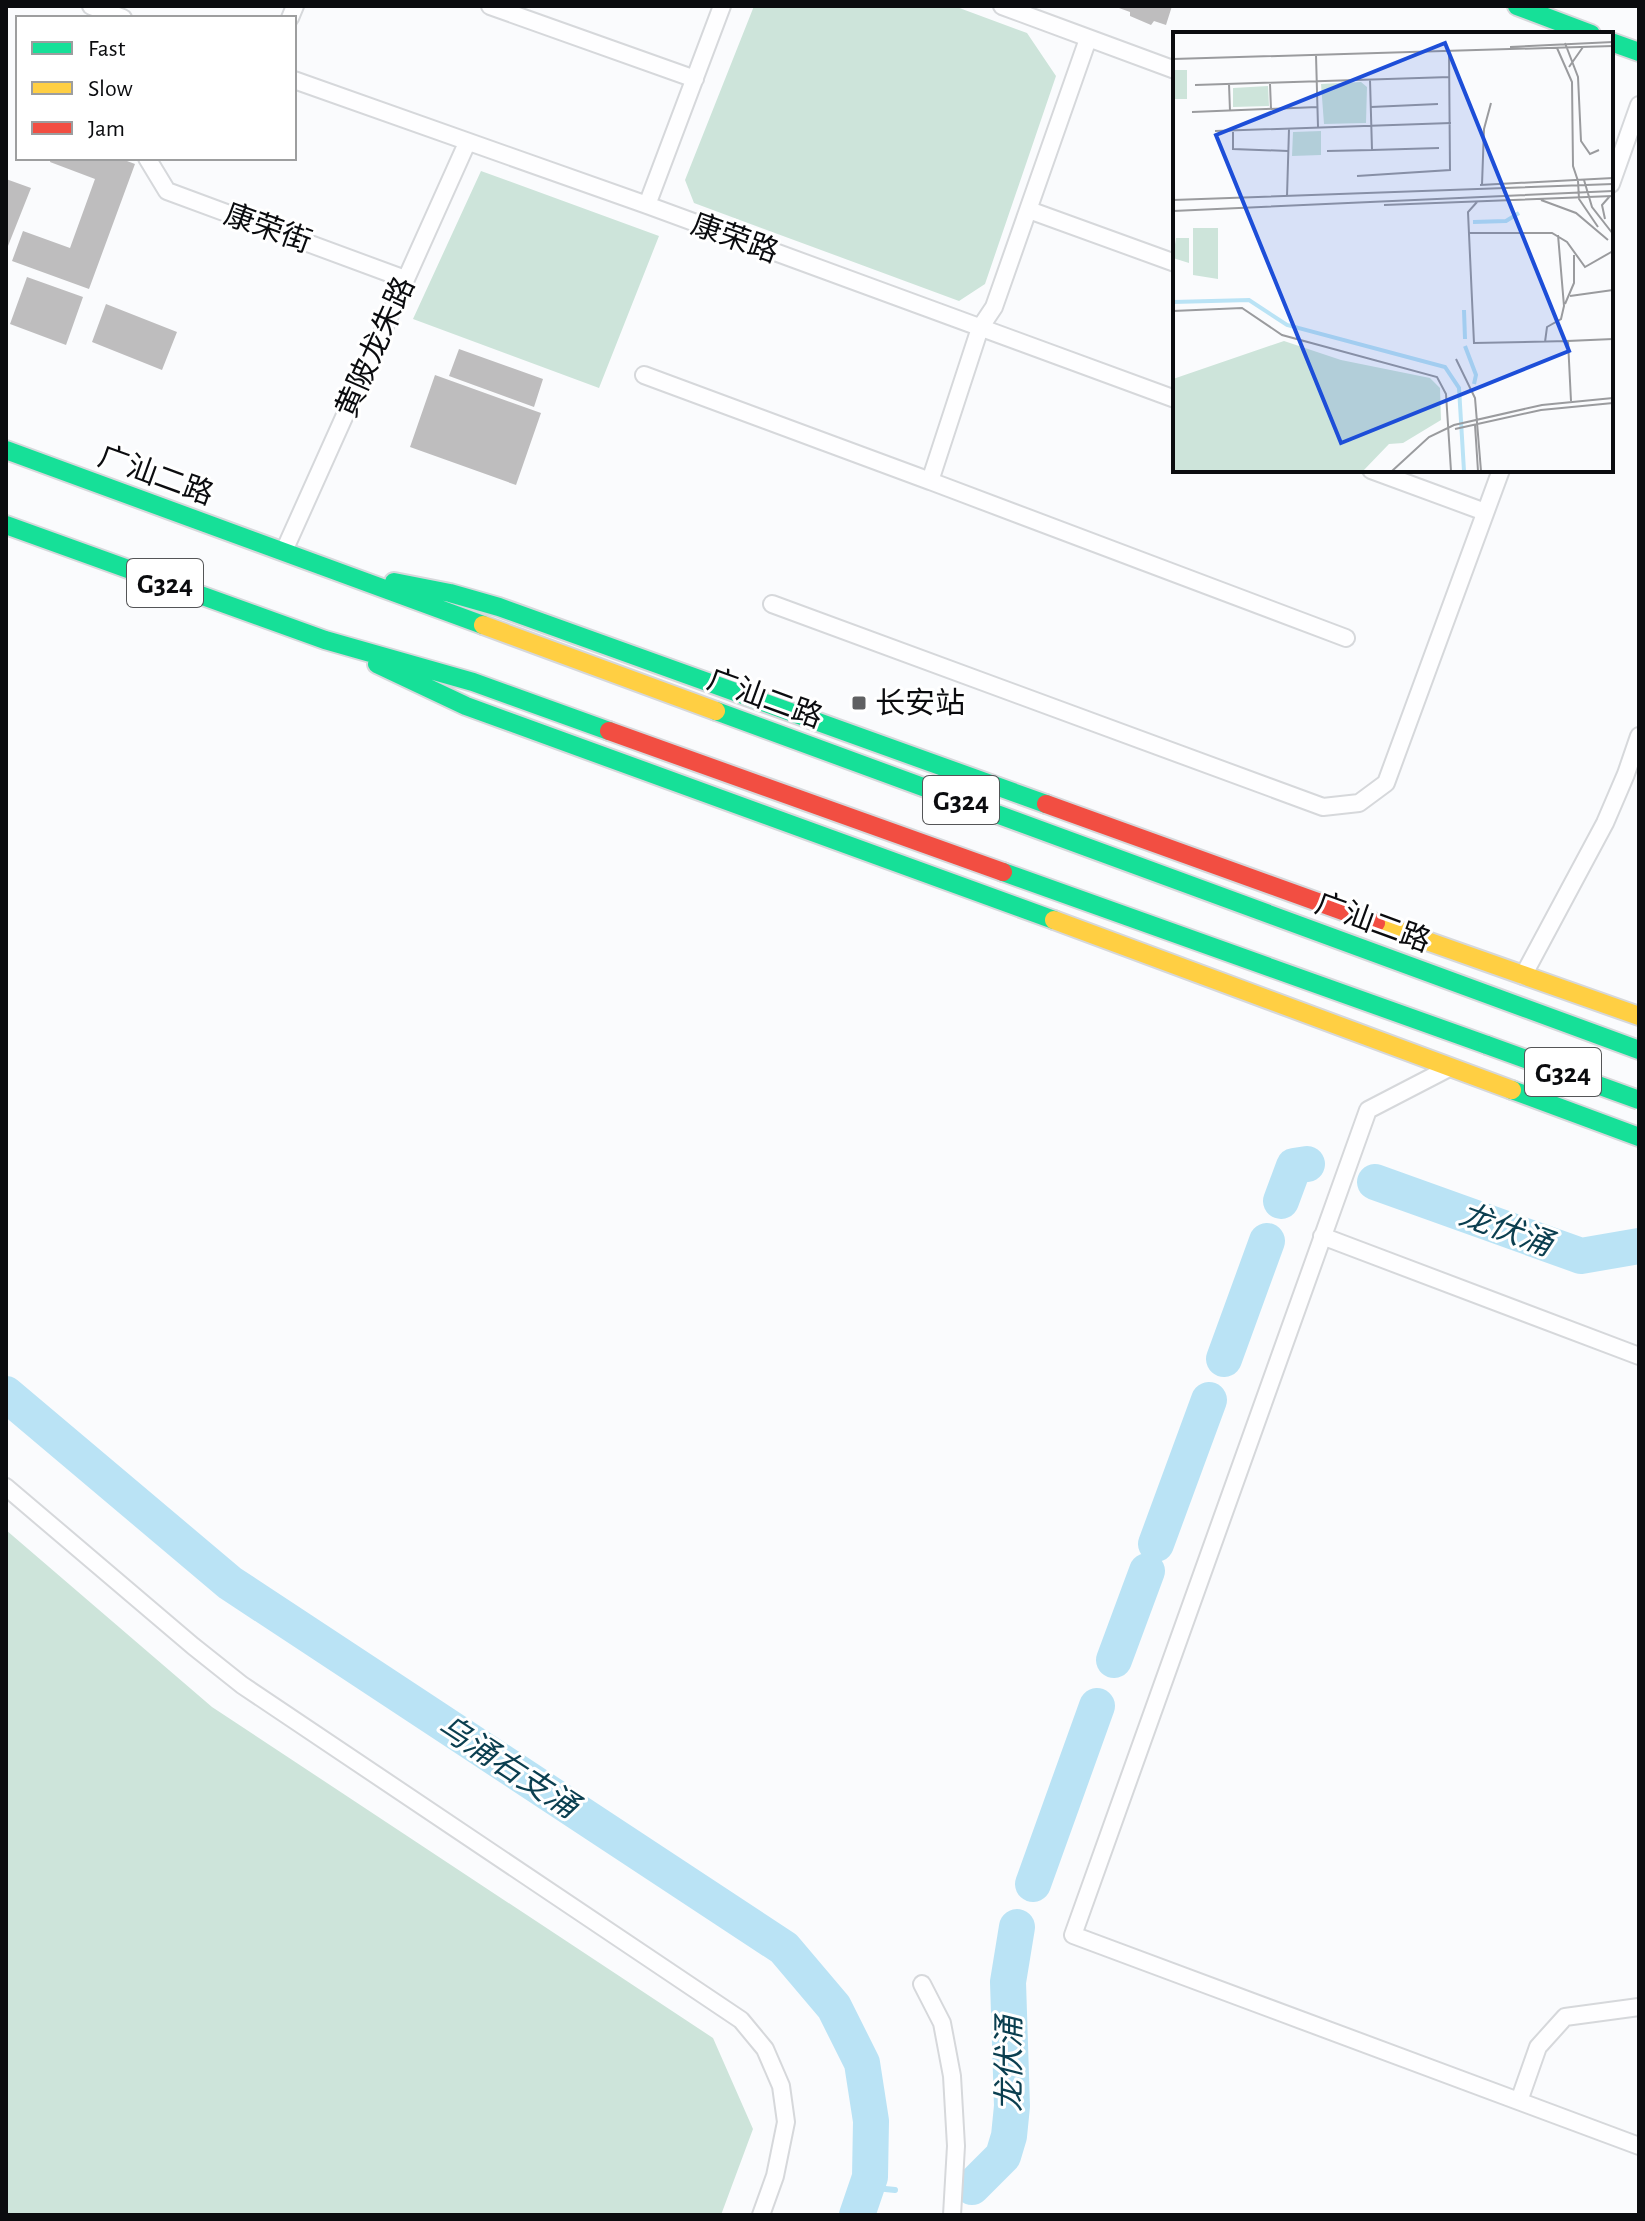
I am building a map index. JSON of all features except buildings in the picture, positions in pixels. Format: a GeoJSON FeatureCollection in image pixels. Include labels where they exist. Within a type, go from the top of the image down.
{"type":"FeatureCollection","features":[{"type":"Feature","properties":{"kind":"main road"},"geometry":{"type":"LineString","coordinates":[[1517,6],[1586,32]]}},
{"type":"Feature","properties":{"kind":"main road"},"geometry":{"type":"LineString","coordinates":[[1613,43],[1639,52]]}},
{"type":"Feature","properties":{"kind":"main road","name":"广汕二路"},"geometry":{"type":"LineString","coordinates":[[6,450],[1638,1050]]}},
{"type":"Feature","properties":{"kind":"main road","name":"G324"},"geometry":{"type":"LineString","coordinates":[[6,525],[325,640],[473,682],[1639,1100]]}},
{"type":"Feature","properties":{"kind":"main road"},"geometry":{"type":"LineString","coordinates":[[284,551],[499,607],[1639,1016]]}},
{"type":"Feature","properties":{"kind":"main road"},"geometry":{"type":"LineString","coordinates":[[325,640],[466,706],[1639,1137]]}},
{"type":"Feature","properties":{"kind":"street"},"geometry":{"type":"LineString","coordinates":[[91,6],[114,16]]}},
{"type":"Feature","properties":{"kind":"street"},"geometry":{"type":"LineString","coordinates":[[490,6],[695,79]]}},
{"type":"Feature","properties":{"kind":"street"},"geometry":{"type":"LineString","coordinates":[[647,205],[722,6]]}},
{"type":"Feature","properties":{"kind":"street"},"geometry":{"type":"LineString","coordinates":[[1002,6],[1173,69]]}},
{"type":"Feature","properties":{"kind":"street"},"geometry":{"type":"LineString","coordinates":[[930,481],[980,328],[994,307],[1088,39]]}},
{"type":"Feature","properties":{"kind":"street","name":"康荣路"},"geometry":{"type":"LineString","coordinates":[[296,81],[647,205],[1173,398]]}},
{"type":"Feature","properties":{"kind":"street"},"geometry":{"type":"LineString","coordinates":[[1613,178],[1639,105]]}},
{"type":"Feature","properties":{"kind":"street","name":"黄陂龙朱路"},"geometry":{"type":"LineString","coordinates":[[284,551],[467,143]]}},
{"type":"Feature","properties":{"kind":"street","name":"康荣街"},"geometry":{"type":"LineString","coordinates":[[148,160],[167,191],[405,279]]}},
{"type":"Feature","properties":{"kind":"street"},"geometry":{"type":"LineString","coordinates":[[1029,210],[1173,262]]}},
{"type":"Feature","properties":{"kind":"street"},"geometry":{"type":"LineString","coordinates":[[644,375],[1346,638]]}},
{"type":"Feature","properties":{"kind":"street"},"geometry":{"type":"LineString","coordinates":[[1376,472],[1485,512]]}},
{"type":"Feature","properties":{"kind":"street"},"geometry":{"type":"LineString","coordinates":[[772,604],[1323,807],[1359,803],[1386,783],[1500,472]]}},
{"type":"Feature","properties":{"kind":"street"},"geometry":{"type":"LineString","coordinates":[[1523,976],[1605,823],[1639,736]]}},
{"type":"Feature","properties":{"kind":"street"},"geometry":{"type":"LineString","coordinates":[[1451,1067],[1368,1110],[1073,1935],[1639,2146]]}},
{"type":"Feature","properties":{"kind":"street"},"geometry":{"type":"LineString","coordinates":[[1322,1236],[1639,1356]]}},
{"type":"Feature","properties":{"kind":"street"},"geometry":{"type":"LineString","coordinates":[[6,1487],[242,1685],[741,2020],[765,2049],[781,2086],[786,2122],[775,2176],[761,2215]]}},
{"type":"Feature","properties":{"kind":"street"},"geometry":{"type":"LineString","coordinates":[[922,1984],[942,2023],[952,2076],[956,2146],[952,2215]]}},
{"type":"Feature","properties":{"kind":"street"},"geometry":{"type":"LineString","coordinates":[[1519,2101],[1538,2047],[1565,2017],[1639,2007]]}},
{"type":"Feature","properties":{"kind":"green space"},"geometry":{"type":"Polygon","coordinates":[[[754,6],[954,6],[1027,33],[1056,76],[985,284],[959,301],[694,203],[685,180],[754,6]]]}},
{"type":"Feature","properties":{"kind":"green space"},"geometry":{"type":"Polygon","coordinates":[[[481,171],[659,236],[599,388],[413,319],[481,171]]]}},
{"type":"Feature","properties":{"kind":"green space"},"geometry":{"type":"Polygon","coordinates":[[[6,1530],[212,1707],[713,2038],[753,2129],[721,2215],[6,2215],[6,1530]]]}},
{"type":"Feature","properties":{"kind":"waterway","name":"龙伏涌"},"geometry":{"type":"LineString","coordinates":[[1281,1201],[1294,1166],[1307,1164]]}},
{"type":"Feature","properties":{"kind":"waterway","name":"龙伏涌"},"geometry":{"type":"LineString","coordinates":[[1375,1182],[1581,1256],[1639,1246]]}},
{"type":"Feature","properties":{"kind":"waterway","name":"龙伏涌"},"geometry":{"type":"LineString","coordinates":[[1224,1359],[1267,1241]]}},
{"type":"Feature","properties":{"kind":"waterway","name":"乌涌右支涌"},"geometry":{"type":"LineString","coordinates":[[6,1394],[230,1583],[784,1948],[834,2007],[862,2063],[871,2121],[870,2177],[857,2215]]}},
{"type":"Feature","properties":{"kind":"waterway","name":"龙伏涌"},"geometry":{"type":"LineString","coordinates":[[1156,1544],[1209,1400]]}},
{"type":"Feature","properties":{"kind":"waterway","name":"龙伏涌"},"geometry":{"type":"LineString","coordinates":[[1114,1660],[1147,1571]]}},
{"type":"Feature","properties":{"kind":"waterway","name":"龙伏涌"},"geometry":{"type":"LineString","coordinates":[[1033,1884],[1097,1706]]}},
{"type":"Feature","properties":{"kind":"waterway","name":"龙伏涌"},"geometry":{"type":"LineString","coordinates":[[972,2187],[1003,2156],[1009,2136],[1012,2106],[1008,1982],[1017,1927]]}},
{"type":"Feature","properties":{"kind":"waterway"},"geometry":{"type":"LineString","coordinates":[[866,2187],[895,2190]]}},
{"type":"Feature","properties":{"kind":"traffic: fast"},"geometry":{"type":"LineString","coordinates":[[1517,6],[1586,32]]}},
{"type":"Feature","properties":{"kind":"traffic: fast"},"geometry":{"type":"LineString","coordinates":[[1613,43],[1639,52]]}},
{"type":"Feature","properties":{"kind":"traffic: fast"},"geometry":{"type":"LineString","coordinates":[[6,450],[483,625]]}},
{"type":"Feature","properties":{"kind":"traffic: fast"},"geometry":{"type":"LineString","coordinates":[[6,525],[325,640],[473,682],[609,731]]}},
{"type":"Feature","properties":{"kind":"traffic: fast"},"geometry":{"type":"LineString","coordinates":[[394,582],[499,607],[1046,804]]}},
{"type":"Feature","properties":{"kind":"traffic: fast"},"geometry":{"type":"LineString","coordinates":[[377,664],[466,706],[1054,920]]}},
{"type":"Feature","properties":{"kind":"traffic: fast"},"geometry":{"type":"LineString","coordinates":[[716,711],[1639,1050]]}},
{"type":"Feature","properties":{"kind":"traffic: fast"},"geometry":{"type":"LineString","coordinates":[[1003,872],[1487,1045]]}},
{"type":"Feature","properties":{"kind":"traffic: fast"},"geometry":{"type":"LineString","coordinates":[[1487,1045],[1639,1100]]}},
{"type":"Feature","properties":{"kind":"traffic: fast"},"geometry":{"type":"LineString","coordinates":[[1512,1090],[1639,1137]]}},
{"type":"Feature","properties":{"kind":"traffic: slow"},"geometry":{"type":"LineString","coordinates":[[483,625],[716,711]]}},
{"type":"Feature","properties":{"kind":"traffic: slow"},"geometry":{"type":"LineString","coordinates":[[1054,920],[1512,1090]]}},
{"type":"Feature","properties":{"kind":"traffic: slow"},"geometry":{"type":"LineString","coordinates":[[1376,923],[1639,1016]]}},
{"type":"Feature","properties":{"kind":"traffic: jam"},"geometry":{"type":"LineString","coordinates":[[609,731],[1003,872]]}},
{"type":"Feature","properties":{"kind":"traffic: jam"},"geometry":{"type":"LineString","coordinates":[[1046,804],[1376,923]]}},
{"type":"Feature","properties":{"kind":"place","name":"长安站"},"geometry":{"type":"Point","coordinates":[859,703]}}]}
